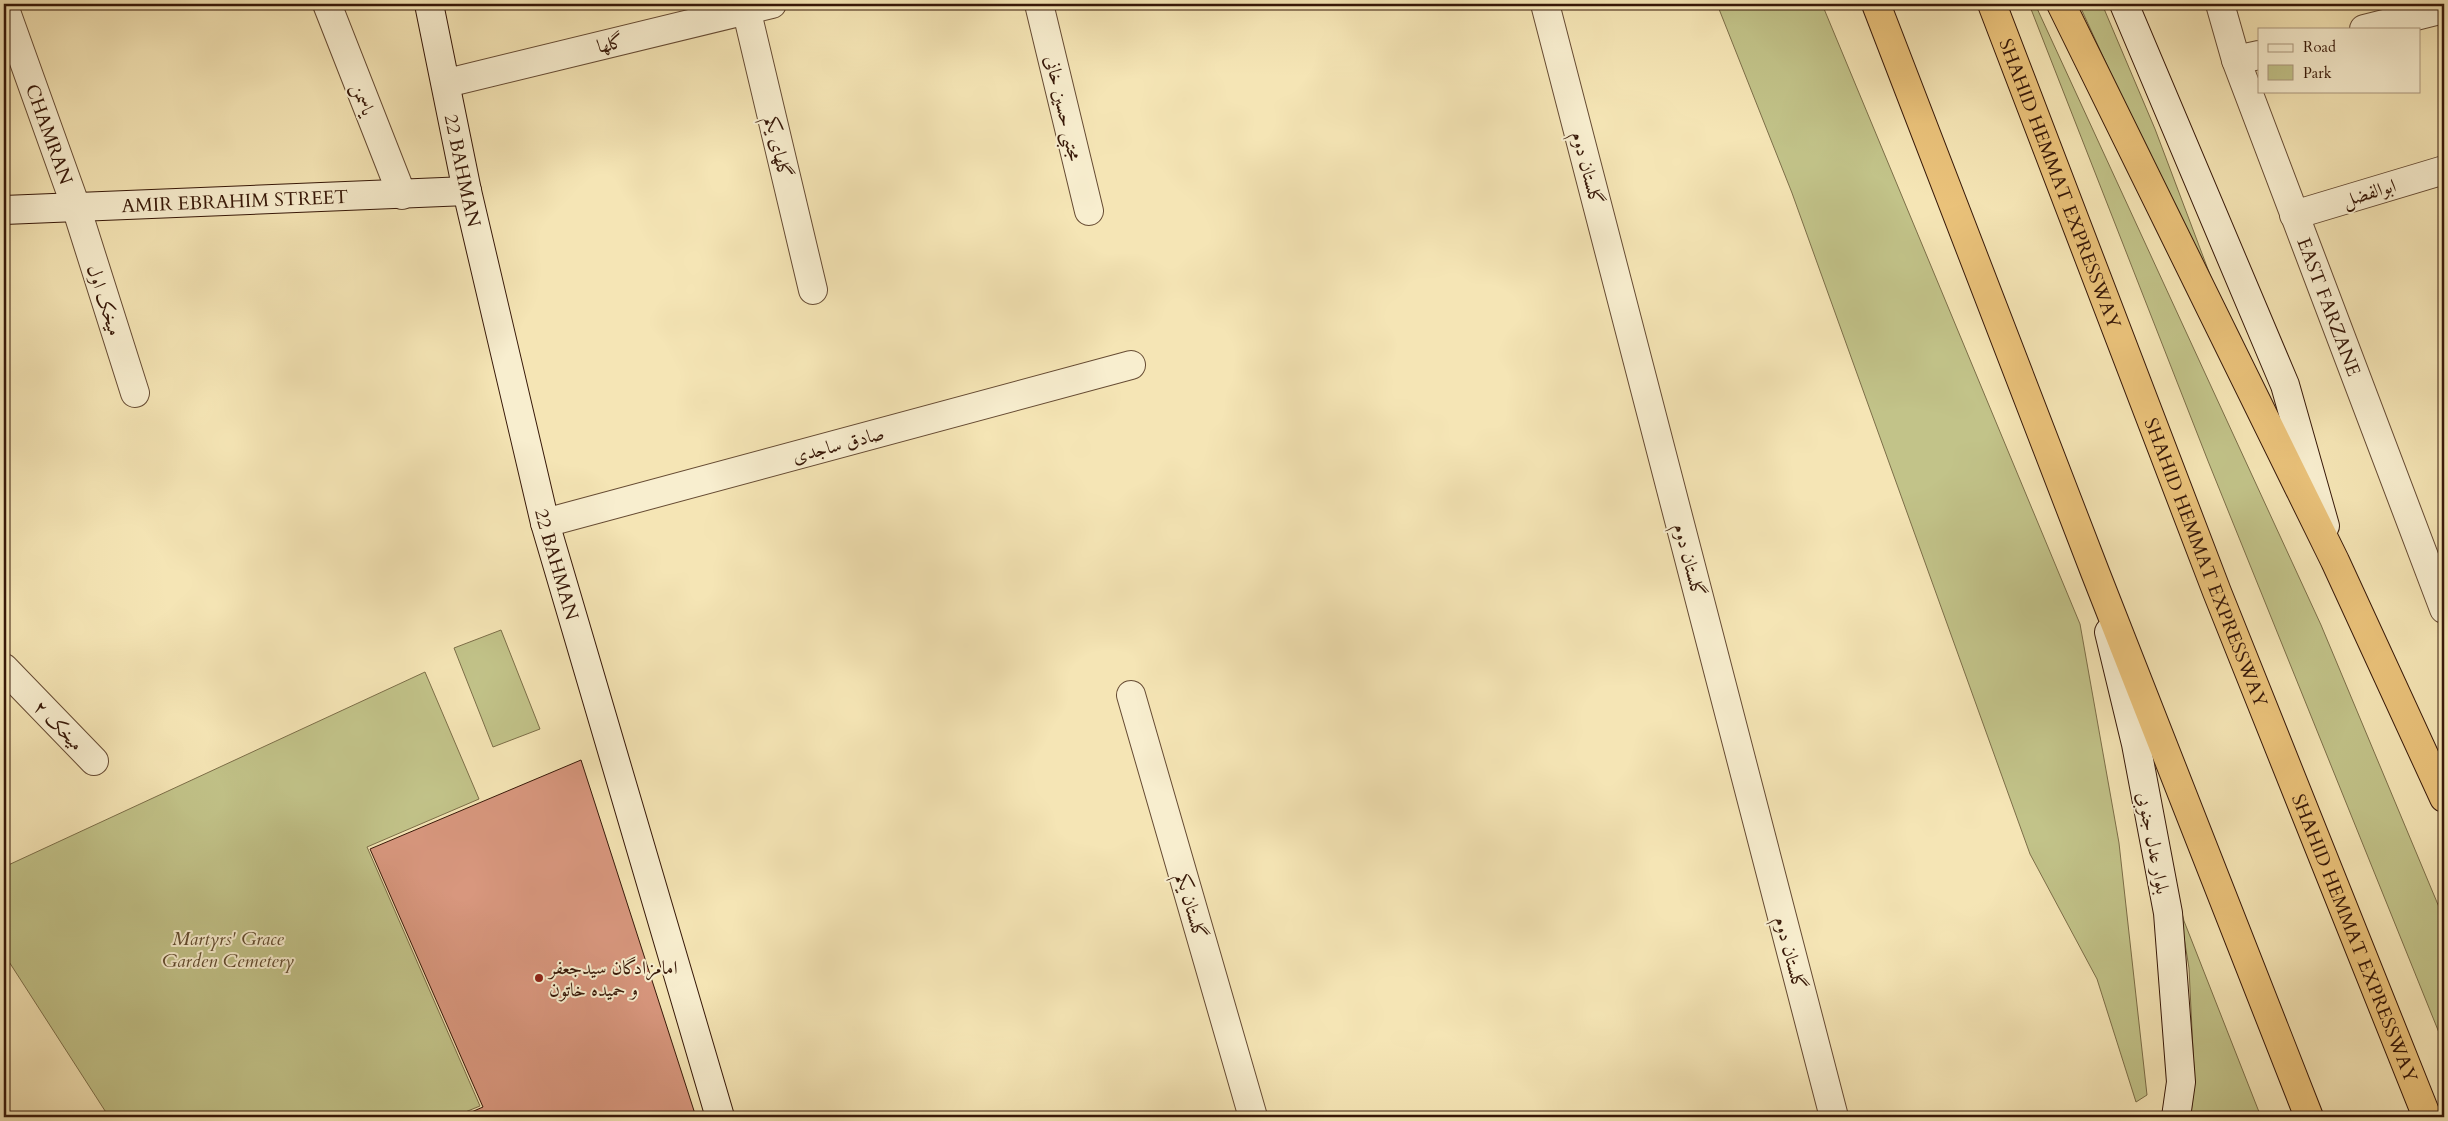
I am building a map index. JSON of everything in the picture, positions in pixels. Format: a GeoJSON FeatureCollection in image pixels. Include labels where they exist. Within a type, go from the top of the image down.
{"type":"FeatureCollection","features":[{"type":"Feature","properties":{"kind":"highway"},"geometry":{"type":"LineString","coordinates":[[1876,4],[2095,572],[2309,1117]]}},
{"type":"Feature","properties":{"kind":"highway","name":"SHAHID HEMMAT EXPRESSWAY"},"geometry":{"type":"LineString","coordinates":[[1992,4],[2217,592],[2427,1117]]}},
{"type":"Feature","properties":{"kind":"highway"},"geometry":{"type":"LineString","coordinates":[[2060,4],[2335,561],[2444,798]]}},
{"type":"Feature","properties":{"kind":"street","name":"یاسمن"},"geometry":{"type":"LineString","coordinates":[[327,4],[402,195]]}},
{"type":"Feature","properties":{"kind":"street","name":"22 BAHMAN"},"geometry":{"type":"LineString","coordinates":[[429,4],[468,191],[545,523],[720,1117]]}},
{"type":"Feature","properties":{"kind":"street","name":"مجتبی حسین خانی"},"geometry":{"type":"LineString","coordinates":[[1039,4],[1089,211]]}},
{"type":"Feature","properties":{"kind":"street","name":"گلستان دوم"},"geometry":{"type":"LineString","coordinates":[[1545,4],[1834,1117]]}},
{"type":"Feature","properties":{"kind":"street"},"geometry":{"type":"LineString","coordinates":[[2124,4],[2286,385],[2335,561]]}},
{"type":"Feature","properties":{"kind":"street","name":"EAST FARZANE"},"geometry":{"type":"LineString","coordinates":[[2220,4],[2248,58],[2294,215],[2440,581],[2444,609]]}},
{"type":"Feature","properties":{"kind":"street","name":"CHAMRAN"},"geometry":{"type":"LineString","coordinates":[[4,6],[76,207]]}},
{"type":"Feature","properties":{"kind":"street","name":"گلها"},"geometry":{"type":"LineString","coordinates":[[447,83],[755,6]]}},
{"type":"Feature","properties":{"kind":"street","name":"گلهای یکم"},"geometry":{"type":"LineString","coordinates":[[755,6],[813,290]]}},
{"type":"Feature","properties":{"kind":"street"},"geometry":{"type":"LineString","coordinates":[[2368,28],[2444,9]]}},
{"type":"Feature","properties":{"kind":"street","name":"ابوالفضل"},"geometry":{"type":"LineString","coordinates":[[2294,215],[2444,170]]}},
{"type":"Feature","properties":{"kind":"street","name":"AMIR EBRAHIM STREET"},"geometry":{"type":"LineString","coordinates":[[4,210],[468,191]]}},
{"type":"Feature","properties":{"kind":"street","name":"میخک اول"},"geometry":{"type":"LineString","coordinates":[[76,207],[135,393]]}},
{"type":"Feature","properties":{"kind":"street","name":"صادق ساجدی"},"geometry":{"type":"LineString","coordinates":[[545,523],[1131,365]]}},
{"type":"Feature","properties":{"kind":"street","name":"بلوار عدل جنوبی"},"geometry":{"type":"LineString","coordinates":[[2095,572],[2136,744],[2168,913],[2181,1082],[2176,1117]]}},
{"type":"Feature","properties":{"kind":"street","name":"میخک ۲"},"geometry":{"type":"LineString","coordinates":[[4,668],[94,761]]}},
{"type":"Feature","properties":{"kind":"street","name":"گلستان یکم"},"geometry":{"type":"LineString","coordinates":[[1131,695],[1253,1117]]}},
{"type":"Feature","properties":{"kind":"green space"},"geometry":{"type":"Polygon","coordinates":[[[1717,4],[1822,4],[2080,624],[2119,843],[2147,1095],[2136,1102],[2097,979],[2030,854],[1792,193],[1717,4]]]}},
{"type":"Feature","properties":{"kind":"green space"},"geometry":{"type":"Polygon","coordinates":[[[2029,4],[2035,4],[2321,625],[2444,919],[2444,1045],[2208,461],[2029,4]]]}},
{"type":"Feature","properties":{"kind":"green space"},"geometry":{"type":"Polygon","coordinates":[[[2079,4],[2102,4],[2155,129],[2212,280],[2138,133],[2079,4]]]}},
{"type":"Feature","properties":{"kind":"green space"},"geometry":{"type":"Polygon","coordinates":[[[501,630],[540,729],[493,747],[454,648],[501,630]]]}},
{"type":"Feature","properties":{"kind":"green space","name":"Martyrs' Grace Garden Cemetery"},"geometry":{"type":"Polygon","coordinates":[[[425,672],[479,799],[367,847],[480,1106],[453,1117],[109,1117],[4,954],[4,867],[425,672]]]}},
{"type":"Feature","properties":{"kind":"green space"},"geometry":{"type":"Polygon","coordinates":[[[2176,889],[2184,921],[2261,1117],[2191,1117],[2194,1071],[2189,968],[2176,889]]]}},
{"type":"Feature","properties":{"kind":"building","name":"امامزادگان سیدجعفر و حمیده خاتون"},"geometry":{"type":"Polygon","coordinates":[[[581,760],[696,1117],[460,1117],[483,1107],[370,849],[581,760]]]}},
{"type":"Feature","properties":{"kind":"place","name":"امامزادگان سیدجعفر و حمیده خاتون"},"geometry":{"type":"Point","coordinates":[539,978]}}]}
